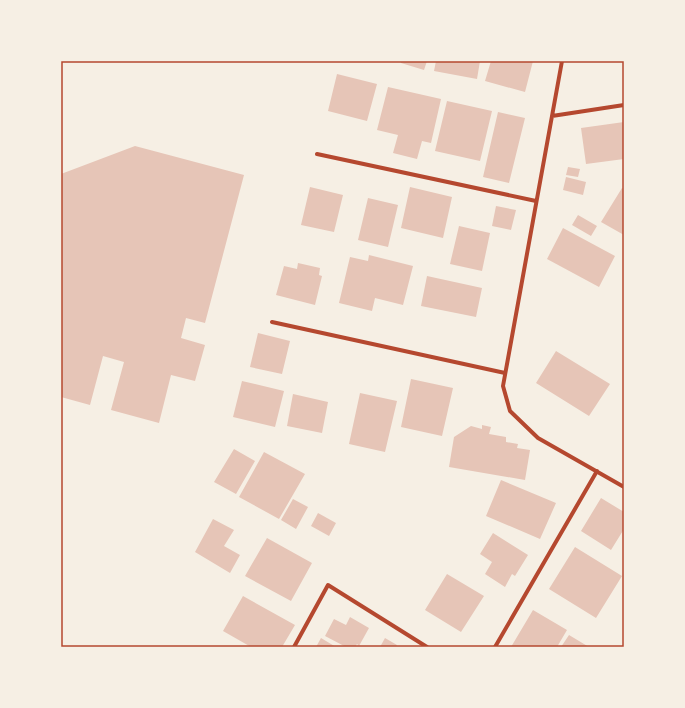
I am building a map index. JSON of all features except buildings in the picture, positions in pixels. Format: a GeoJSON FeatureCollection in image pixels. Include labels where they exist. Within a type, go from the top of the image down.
{"type":"FeatureCollection","features":[{"type":"Feature","properties":{"kind":"street"},"geometry":{"type":"LineString","coordinates":[[562,61],[503,386],[510,411],[538,438],[624,487]]}},
{"type":"Feature","properties":{"kind":"street"},"geometry":{"type":"LineString","coordinates":[[552,116],[624,105]]}},
{"type":"Feature","properties":{"kind":"street"},"geometry":{"type":"LineString","coordinates":[[317,154],[536,201]]}},
{"type":"Feature","properties":{"kind":"street"},"geometry":{"type":"LineString","coordinates":[[272,322],[505,373]]}},
{"type":"Feature","properties":{"kind":"street"},"geometry":{"type":"LineString","coordinates":[[494,647],[598,471]]}},
{"type":"Feature","properties":{"kind":"street"},"geometry":{"type":"LineString","coordinates":[[294,647],[328,585],[427,647]]}}]}
